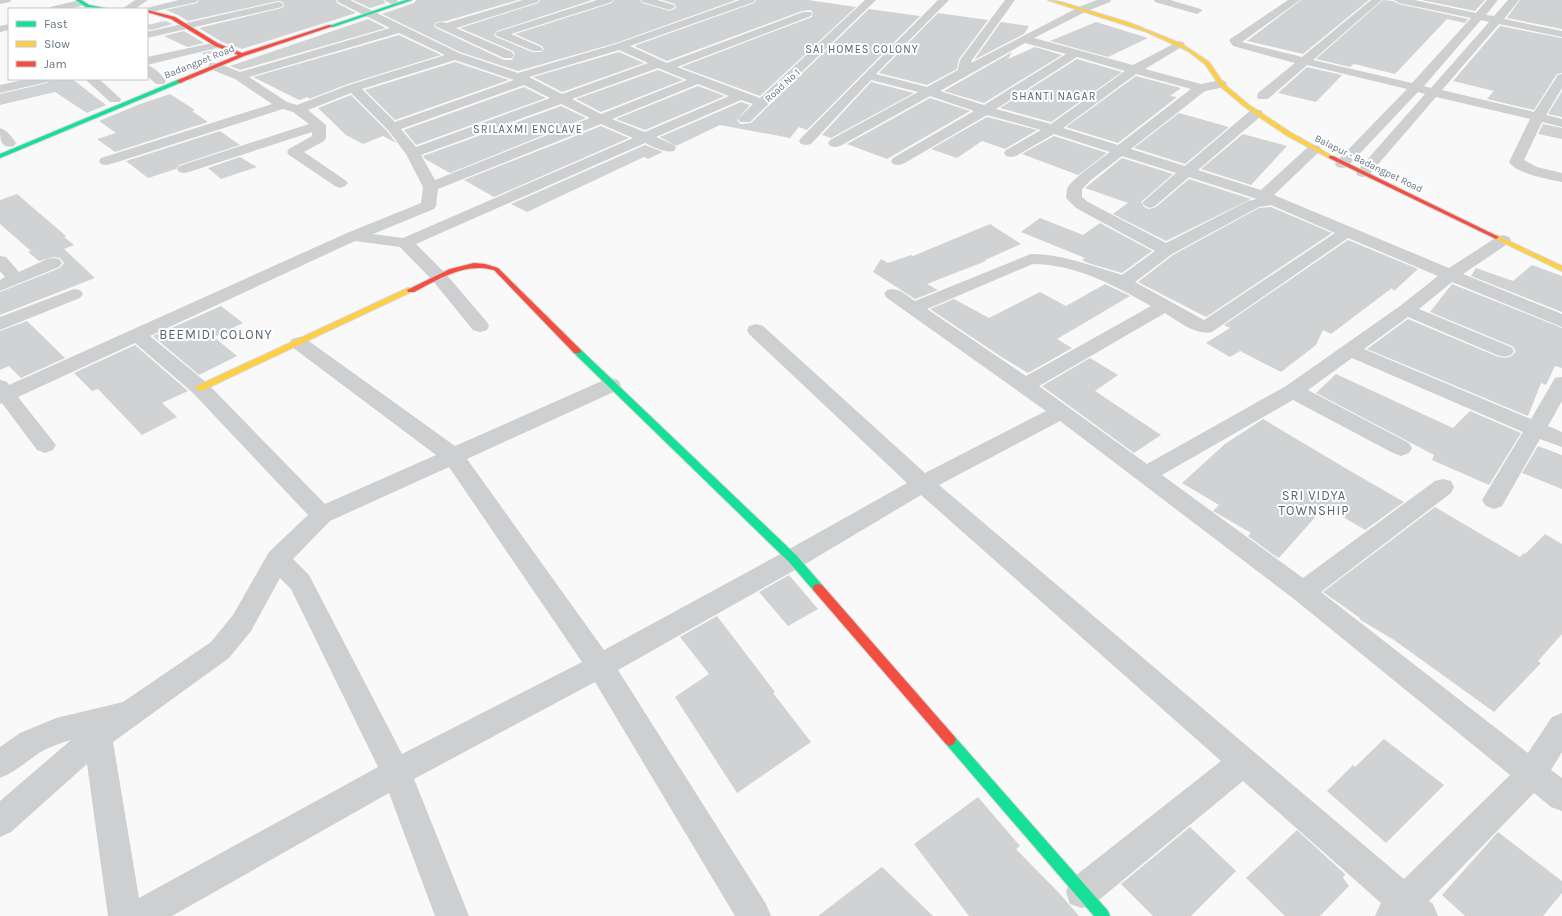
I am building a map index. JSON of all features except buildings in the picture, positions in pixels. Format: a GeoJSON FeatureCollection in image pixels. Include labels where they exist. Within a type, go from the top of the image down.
{"type":"FeatureCollection","features":[{"type":"Feature","properties":{"kind":"street"},"geometry":{"type":"LineString","coordinates":[[0,1],[6,0]]}},
{"type":"Feature","properties":{"kind":"street"},"geometry":{"type":"LineString","coordinates":[[128,8],[143,0]]}},
{"type":"Feature","properties":{"kind":"street"},"geometry":{"type":"LineString","coordinates":[[148,10],[193,0]]}},
{"type":"Feature","properties":{"kind":"street"},"geometry":{"type":"LineString","coordinates":[[173,18],[252,0]]}},
{"type":"Feature","properties":{"kind":"street"},"geometry":{"type":"LineString","coordinates":[[342,0],[455,56],[521,79],[562,98],[599,118],[669,148]]}},
{"type":"Feature","properties":{"kind":"street","name":"Badangpet Road"},"geometry":{"type":"LineString","coordinates":[[365,12],[410,0]]}},
{"type":"Feature","properties":{"kind":"street"},"geometry":{"type":"LineString","coordinates":[[508,55],[443,26],[534,0]]}},
{"type":"Feature","properties":{"kind":"street"},"geometry":{"type":"LineString","coordinates":[[538,48],[501,34],[608,0]]}},
{"type":"Feature","properties":{"kind":"street"},"geometry":{"type":"LineString","coordinates":[[646,0],[670,7]]}},
{"type":"Feature","properties":{"kind":"street"},"geometry":{"type":"LineString","coordinates":[[393,127],[521,79],[750,0]]}},
{"type":"Feature","properties":{"kind":"street","name":"Road No 1"},"geometry":{"type":"LineString","coordinates":[[745,119],[871,0]]}},
{"type":"Feature","properties":{"kind":"street"},"geometry":{"type":"LineString","coordinates":[[806,141],[944,0]]}},
{"type":"Feature","properties":{"kind":"street"},"geometry":{"type":"LineString","coordinates":[[964,72],[966,60],[1010,0]]}},
{"type":"Feature","properties":{"kind":"street","name":"Balapur - Badangpet Road"},"geometry":{"type":"LineString","coordinates":[[1050,0],[1083,9],[1156,34],[1179,44],[1207,63],[1221,84],[1256,113],[1314,149],[1342,164],[1562,268]]}},
{"type":"Feature","properties":{"kind":"street"},"geometry":{"type":"LineString","coordinates":[[835,143],[1024,39],[1083,9],[1106,0]]}},
{"type":"Feature","properties":{"kind":"street"},"geometry":{"type":"LineString","coordinates":[[1160,0],[1197,11]]}},
{"type":"Feature","properties":{"kind":"street"},"geometry":{"type":"LineString","coordinates":[[1294,0],[1235,40],[1237,44],[1244,47],[1562,123]]}},
{"type":"Feature","properties":{"kind":"street"},"geometry":{"type":"LineString","coordinates":[[1263,96],[1377,0]]}},
{"type":"Feature","properties":{"kind":"street"},"geometry":{"type":"LineString","coordinates":[[1399,0],[1562,34]]}},
{"type":"Feature","properties":{"kind":"street"},"geometry":{"type":"LineString","coordinates":[[1342,164],[1415,88],[1493,0]]}},
{"type":"Feature","properties":{"kind":"street"},"geometry":{"type":"LineString","coordinates":[[1362,173],[1514,0]]}},
{"type":"Feature","properties":{"kind":"street","name":"Badangpet Road"},"geometry":{"type":"LineString","coordinates":[[3,141],[160,81],[394,1]]}},
{"type":"Feature","properties":{"kind":"street"},"geometry":{"type":"LineString","coordinates":[[62,8],[86,5],[101,8]]}},
{"type":"Feature","properties":{"kind":"street"},"geometry":{"type":"LineString","coordinates":[[148,35],[278,5]]}},
{"type":"Feature","properties":{"kind":"street"},"geometry":{"type":"LineString","coordinates":[[148,10],[173,18],[217,45],[238,54]]}},
{"type":"Feature","properties":{"kind":"street"},"geometry":{"type":"LineString","coordinates":[[413,153],[562,98],[662,65],[807,14]]}},
{"type":"Feature","properties":{"kind":"street"},"geometry":{"type":"LineString","coordinates":[[239,76],[400,29]]}},
{"type":"Feature","properties":{"kind":"street"},"geometry":{"type":"LineString","coordinates":[[1024,39],[1201,88],[1221,84]]}},
{"type":"Feature","properties":{"kind":"street"},"geometry":{"type":"LineString","coordinates":[[1011,153],[1053,129],[1134,70],[1179,44]]}},
{"type":"Feature","properties":{"kind":"street"},"geometry":{"type":"LineString","coordinates":[[148,61],[217,45]]}},
{"type":"Feature","properties":{"kind":"street"},"geometry":{"type":"LineString","coordinates":[[620,46],[697,80],[762,103]]}},
{"type":"Feature","properties":{"kind":"street"},"geometry":{"type":"LineString","coordinates":[[898,161],[985,110],[1076,53]]}},
{"type":"Feature","properties":{"kind":"street","name":"Badangpet Road"},"geometry":{"type":"LineString","coordinates":[[0,156],[214,66],[238,54]]}},
{"type":"Feature","properties":{"kind":"street"},"geometry":{"type":"LineString","coordinates":[[298,109],[353,88],[455,56]]}},
{"type":"Feature","properties":{"kind":"street"},"geometry":{"type":"LineString","coordinates":[[214,66],[239,76],[282,105],[298,109],[318,125],[319,138],[294,152],[340,183]]}},
{"type":"Feature","properties":{"kind":"street"},"geometry":{"type":"LineString","coordinates":[[148,70],[160,81]]}},
{"type":"Feature","properties":{"kind":"street"},"geometry":{"type":"LineString","coordinates":[[868,76],[1053,129],[1268,198],[1562,321]]}},
{"type":"Feature","properties":{"kind":"street"},"geometry":{"type":"LineString","coordinates":[[1562,78],[1538,117],[1516,162],[1532,170],[1562,178]]}},
{"type":"Feature","properties":{"kind":"street"},"geometry":{"type":"LineString","coordinates":[[0,89],[43,80]]}},
{"type":"Feature","properties":{"kind":"street"},"geometry":{"type":"LineString","coordinates":[[92,80],[115,99]]}},
{"type":"Feature","properties":{"kind":"street"},"geometry":{"type":"LineString","coordinates":[[430,187],[697,80]]}},
{"type":"Feature","properties":{"kind":"street"},"geometry":{"type":"LineString","coordinates":[[44,445],[2,393],[137,334],[353,236],[428,206],[430,187],[413,153],[393,127],[353,88]]}},
{"type":"Feature","properties":{"kind":"street"},"geometry":{"type":"LineString","coordinates":[[1166,250],[1082,205],[1074,198],[1075,188],[1086,177],[1201,88]]}},
{"type":"Feature","properties":{"kind":"street"},"geometry":{"type":"LineString","coordinates":[[353,236],[405,243],[739,96]]}},
{"type":"Feature","properties":{"kind":"street"},"geometry":{"type":"LineString","coordinates":[[106,161],[282,105]]}},
{"type":"Feature","properties":{"kind":"street"},"geometry":{"type":"LineString","coordinates":[[1150,203],[1256,113]]}},
{"type":"Feature","properties":{"kind":"street"},"geometry":{"type":"LineString","coordinates":[[184,169],[318,125]]}},
{"type":"Feature","properties":{"kind":"street"},"geometry":{"type":"LineString","coordinates":[[1123,283],[1166,250],[1268,198],[1314,149]]}},
{"type":"Feature","properties":{"kind":"street"},"geometry":{"type":"LineString","coordinates":[[914,308],[1031,259],[1044,259],[1101,273],[1123,283],[1205,328],[1347,232]]}},
{"type":"Feature","properties":{"kind":"street"},"geometry":{"type":"LineString","coordinates":[[1145,475],[1293,391],[1406,310],[1450,275],[1503,240]]}},
{"type":"Feature","properties":{"kind":"street"},"geometry":{"type":"LineString","coordinates":[[405,243],[439,277],[480,326]]}},
{"type":"Feature","properties":{"kind":"street"},"geometry":{"type":"LineString","coordinates":[[0,261],[8,282],[53,263]]}},
{"type":"Feature","properties":{"kind":"street"},"geometry":{"type":"LineString","coordinates":[[200,388],[439,277],[476,264],[489,265],[496,269],[611,385],[794,559],[1103,916]]}},
{"type":"Feature","properties":{"kind":"street"},"geometry":{"type":"LineString","coordinates":[[0,324],[74,294]]}},
{"type":"Feature","properties":{"kind":"street"},"geometry":{"type":"LineString","coordinates":[[893,294],[1025,385],[1302,592],[1532,774],[1562,796]]}},
{"type":"Feature","properties":{"kind":"street"},"geometry":{"type":"LineString","coordinates":[[1025,385],[1164,306]]}},
{"type":"Feature","properties":{"kind":"street"},"geometry":{"type":"LineString","coordinates":[[1406,310],[1504,351]]}},
{"type":"Feature","properties":{"kind":"street"},"geometry":{"type":"LineString","coordinates":[[756,330],[923,484],[1243,762],[1406,911],[1532,774],[1562,726]]}},
{"type":"Feature","properties":{"kind":"street"},"geometry":{"type":"LineString","coordinates":[[137,334],[200,388],[322,515]]}},
{"type":"Feature","properties":{"kind":"street"},"geometry":{"type":"LineString","coordinates":[[299,343],[454,457],[600,666],[754,916]]}},
{"type":"Feature","properties":{"kind":"street"},"geometry":{"type":"LineString","coordinates":[[1350,350],[1562,440]]}},
{"type":"Feature","properties":{"kind":"street"},"geometry":{"type":"LineString","coordinates":[[1494,500],[1562,383]]}},
{"type":"Feature","properties":{"kind":"street"},"geometry":{"type":"LineString","coordinates":[[0,820],[98,736],[174,680],[220,650],[242,623],[278,559],[322,515],[454,457],[611,385]]}},
{"type":"Feature","properties":{"kind":"street"},"geometry":{"type":"LineString","coordinates":[[1293,391],[1401,448]]}},
{"type":"Feature","properties":{"kind":"street"},"geometry":{"type":"LineString","coordinates":[[139,916],[396,773],[600,666],[794,559],[923,484],[1061,412]]}},
{"type":"Feature","properties":{"kind":"street"},"geometry":{"type":"LineString","coordinates":[[1302,592],[1443,487]]}},
{"type":"Feature","properties":{"kind":"street"},"geometry":{"type":"LineString","coordinates":[[278,559],[300,582],[396,773],[452,916]]}},
{"type":"Feature","properties":{"kind":"street"},"geometry":{"type":"LineString","coordinates":[[0,764],[30,743],[56,731],[133,711]]}},
{"type":"Feature","properties":{"kind":"street"},"geometry":{"type":"LineString","coordinates":[[98,736],[125,916]]}},
{"type":"Feature","properties":{"kind":"street"},"geometry":{"type":"LineString","coordinates":[[1082,892],[1243,762]]}},
{"type":"Feature","properties":{"kind":"traffic: fast"},"geometry":{"type":"LineString","coordinates":[[78,0],[88,6],[101,8]]}},
{"type":"Feature","properties":{"kind":"traffic: fast"},"geometry":{"type":"LineString","coordinates":[[331,26],[410,0]]}},
{"type":"Feature","properties":{"kind":"traffic: fast"},"geometry":{"type":"LineString","coordinates":[[0,156],[180,81]]}},
{"type":"Feature","properties":{"kind":"traffic: fast"},"geometry":{"type":"LineString","coordinates":[[577,351],[793,559],[818,588]]}},
{"type":"Feature","properties":{"kind":"traffic: fast"},"geometry":{"type":"LineString","coordinates":[[950,740],[1103,916]]}},
{"type":"Feature","properties":{"kind":"traffic: slow"},"geometry":{"type":"LineString","coordinates":[[1050,0],[1148,31],[1190,50],[1207,63],[1222,85],[1260,116],[1288,134],[1331,157]]}},
{"type":"Feature","properties":{"kind":"traffic: slow"},"geometry":{"type":"LineString","coordinates":[[1496,237],[1562,269]]}},
{"type":"Feature","properties":{"kind":"traffic: slow"},"geometry":{"type":"LineString","coordinates":[[200,388],[411,290]]}},
{"type":"Feature","properties":{"kind":"traffic: jam"},"geometry":{"type":"LineString","coordinates":[[148,11],[173,18],[217,45],[242,55]]}},
{"type":"Feature","properties":{"kind":"traffic: jam"},"geometry":{"type":"LineString","coordinates":[[180,81],[242,55],[331,26]]}},
{"type":"Feature","properties":{"kind":"traffic: jam"},"geometry":{"type":"LineString","coordinates":[[1331,157],[1496,237]]}},
{"type":"Feature","properties":{"kind":"traffic: jam"},"geometry":{"type":"LineString","coordinates":[[411,290],[452,270],[463,267],[485,266],[496,269],[577,351]]}},
{"type":"Feature","properties":{"kind":"traffic: jam"},"geometry":{"type":"LineString","coordinates":[[818,588],[950,740]]}},
{"type":"Feature","properties":{"kind":"district","name":"SAI HOMES COLONY"},"geometry":{"type":"Point","coordinates":[862,49]}},
{"type":"Feature","properties":{"kind":"district","name":"SHANTI NAGAR"},"geometry":{"type":"Point","coordinates":[1054,96]}},
{"type":"Feature","properties":{"kind":"district","name":"SRILAXMI ENCLAVE"},"geometry":{"type":"Point","coordinates":[528,129]}},
{"type":"Feature","properties":{"kind":"district","name":"BEEMIDI COLONY"},"geometry":{"type":"Point","coordinates":[216,334]}},
{"type":"Feature","properties":{"kind":"district","name":"SRI VIDYA TOWNSHIP"},"geometry":{"type":"Point","coordinates":[1314,502]}}]}
